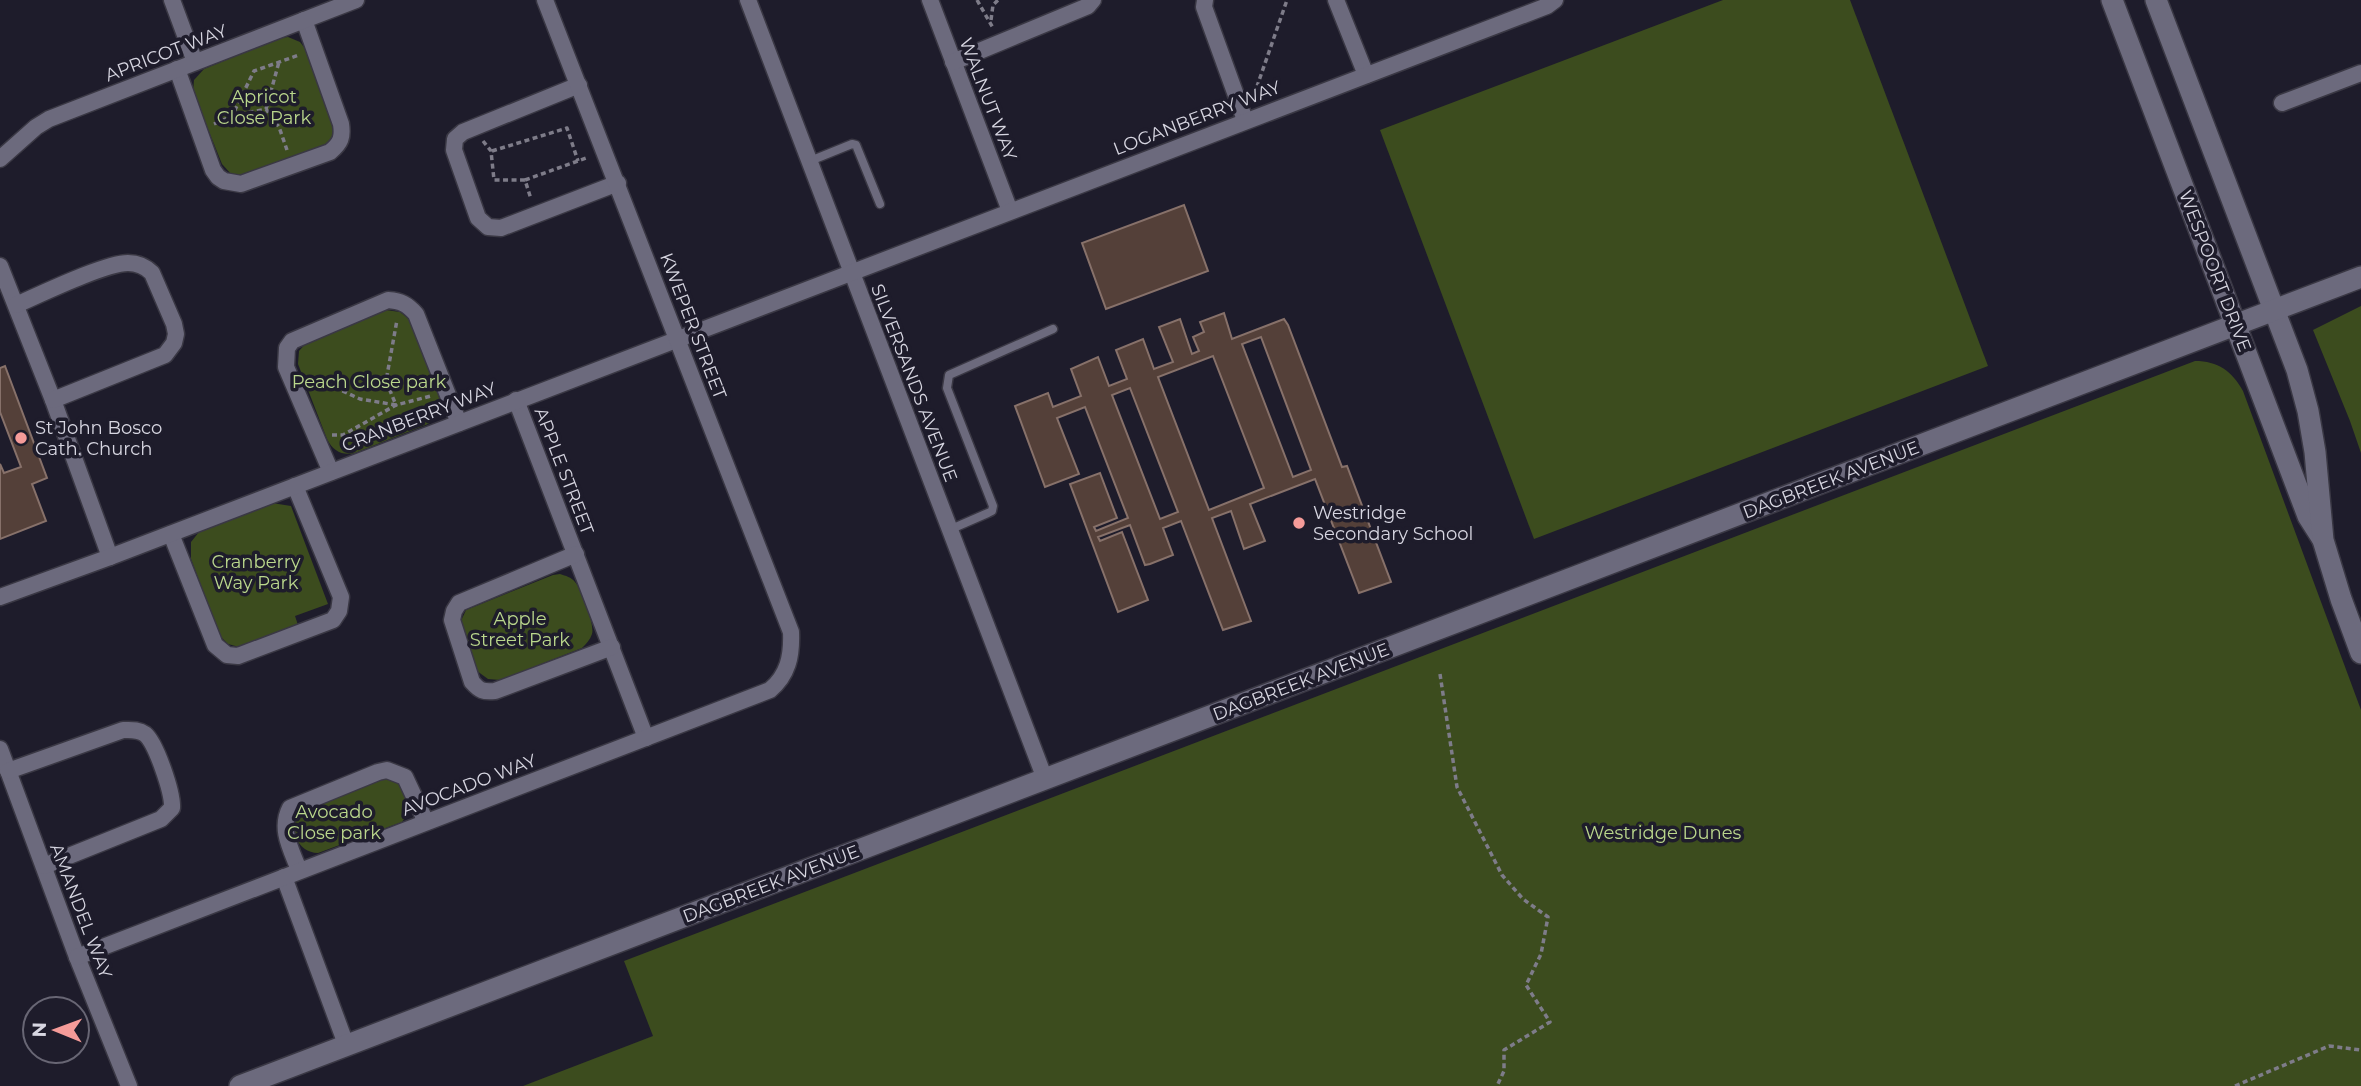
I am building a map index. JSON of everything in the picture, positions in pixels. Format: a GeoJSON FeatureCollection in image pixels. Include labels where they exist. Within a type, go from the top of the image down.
{"type":"FeatureCollection","features":[{"type":"Feature","properties":{"kind":"street"},"geometry":{"type":"LineString","coordinates":[[172,0],[195,62]]}},
{"type":"Feature","properties":{"kind":"street","name":"APRICOT WAY"},"geometry":{"type":"LineString","coordinates":[[0,159],[49,119],[356,0]]}},
{"type":"Feature","properties":{"kind":"street","name":"KWEPER STREET"},"geometry":{"type":"LineString","coordinates":[[545,0],[791,632],[792,646],[788,667]]}},
{"type":"Feature","properties":{"kind":"street","name":"SILVERSANDS AVENUE"},"geometry":{"type":"LineString","coordinates":[[748,0],[1045,779]]}},
{"type":"Feature","properties":{"kind":"street","name":"WALNUT WAY"},"geometry":{"type":"LineString","coordinates":[[930,0],[1010,211]]}},
{"type":"Feature","properties":{"kind":"street"},"geometry":{"type":"LineString","coordinates":[[953,62],[1088,6],[1093,0]]}},
{"type":"Feature","properties":{"kind":"street"},"geometry":{"type":"LineString","coordinates":[[1205,0],[1204,7],[1245,120]]}},
{"type":"Feature","properties":{"kind":"street"},"geometry":{"type":"LineString","coordinates":[[1336,0],[1366,75]]}},
{"type":"Feature","properties":{"kind":"street","name":"LOGANBERRY WAY"},"geometry":{"type":"LineString","coordinates":[[852,272],[1547,6],[1555,0]]}},
{"type":"Feature","properties":{"kind":"street","name":"WESPOORT DRIVE"},"geometry":{"type":"LineString","coordinates":[[2112,0],[2308,516],[2323,540]]}},
{"type":"Feature","properties":{"kind":"street","name":"WESPOORT DRIVE"},"geometry":{"type":"LineString","coordinates":[[2156,0],[2297,370],[2308,411],[2321,504],[2323,540],[2361,653]]}},
{"type":"Feature","properties":{"kind":"street"},"geometry":{"type":"LineString","coordinates":[[177,69],[213,170],[218,177],[231,184],[241,184],[330,152],[339,145],[341,124],[304,20]]}},
{"type":"Feature","properties":{"kind":"street"},"geometry":{"type":"LineString","coordinates":[[2282,103],[2361,73]]}},
{"type":"Feature","properties":{"kind":"street"},"geometry":{"type":"LineString","coordinates":[[579,85],[463,132],[455,139],[454,150],[478,218],[488,227],[501,228],[618,183]]}},
{"type":"Feature","properties":{"kind":"street"},"geometry":{"type":"LineString","coordinates":[[16,304],[125,262],[147,268],[152,274],[174,324],[174,343],[166,355],[53,400]]}},
{"type":"Feature","properties":{"kind":"street"},"geometry":{"type":"LineString","coordinates":[[0,266],[53,400],[110,557]]}},
{"type":"Feature","properties":{"kind":"street","name":"CRANBERRY WAY"},"geometry":{"type":"LineString","coordinates":[[0,597],[852,272]]}},
{"type":"Feature","properties":{"kind":"street","name":"DAGBREEK AVENUE"},"geometry":{"type":"LineString","coordinates":[[240,1086],[2361,277]]}},
{"type":"Feature","properties":{"kind":"street"},"geometry":{"type":"LineString","coordinates":[[331,472],[286,367],[285,356],[292,341],[388,300],[400,301],[416,314],[458,423]]}},
{"type":"Feature","properties":{"kind":"street","name":"APPLE STREET"},"geometry":{"type":"LineString","coordinates":[[516,400],[646,738]]}},
{"type":"Feature","properties":{"kind":"street"},"geometry":{"type":"LineString","coordinates":[[171,534],[215,645],[227,655],[238,656],[333,620],[339,611],[341,597],[295,486]]}},
{"type":"Feature","properties":{"kind":"street","name":"APPLE STREET"},"geometry":{"type":"LineString","coordinates":[[576,554],[459,603],[452,620],[472,682],[484,692],[495,691],[612,647]]}},
{"type":"Feature","properties":{"kind":"street","name":"AVOCADO WAY"},"geometry":{"type":"LineString","coordinates":[[77,957],[769,690],[778,683],[788,667]]}},
{"type":"Feature","properties":{"kind":"street"},"geometry":{"type":"LineString","coordinates":[[8,771],[123,730],[137,730],[151,741],[173,797],[172,808],[161,819],[44,866]]}},
{"type":"Feature","properties":{"kind":"street","name":"AMANDEL WAY"},"geometry":{"type":"LineString","coordinates":[[0,749],[77,957],[129,1086]]}},
{"type":"Feature","properties":{"kind":"street"},"geometry":{"type":"LineString","coordinates":[[347,1047],[292,874],[284,821],[290,807],[387,770],[405,777],[426,822]]}},
{"type":"Feature","properties":{"kind":"lane"},"geometry":{"type":"LineString","coordinates":[[810,160],[852,144],[856,145],[880,204]]}},
{"type":"Feature","properties":{"kind":"lane"},"geometry":{"type":"LineString","coordinates":[[949,530],[992,511],[993,506],[947,388],[949,375],[1053,329]]}},
{"type":"Feature","properties":{"kind":"path"},"geometry":{"type":"LineString","coordinates":[[977,0],[999,43]]}},
{"type":"Feature","properties":{"kind":"path"},"geometry":{"type":"LineString","coordinates":[[990,22],[993,5],[998,0]]}},
{"type":"Feature","properties":{"kind":"path"},"geometry":{"type":"LineString","coordinates":[[1245,120],[1287,0]]}},
{"type":"Feature","properties":{"kind":"path"},"geometry":{"type":"LineString","coordinates":[[232,116],[254,71],[315,50]]}},
{"type":"Feature","properties":{"kind":"path"},"geometry":{"type":"LineString","coordinates":[[266,109],[279,62]]}},
{"type":"Feature","properties":{"kind":"path"},"geometry":{"type":"LineString","coordinates":[[266,109],[279,127],[293,165]]}},
{"type":"Feature","properties":{"kind":"path"},"geometry":{"type":"LineString","coordinates":[[199,130],[232,116],[266,109]]}},
{"type":"Feature","properties":{"kind":"path"},"geometry":{"type":"LineString","coordinates":[[491,151],[567,128],[578,161]]}},
{"type":"Feature","properties":{"kind":"path"},"geometry":{"type":"LineString","coordinates":[[463,132],[481,139],[491,151],[494,180],[525,180],[605,151]]}},
{"type":"Feature","properties":{"kind":"path"},"geometry":{"type":"LineString","coordinates":[[525,180],[536,215]]}},
{"type":"Feature","properties":{"kind":"path"},"geometry":{"type":"LineString","coordinates":[[396,405],[386,381],[400,301]]}},
{"type":"Feature","properties":{"kind":"path"},"geometry":{"type":"LineString","coordinates":[[296,388],[319,380],[360,399],[396,405]]}},
{"type":"Feature","properties":{"kind":"path"},"geometry":{"type":"LineString","coordinates":[[315,434],[343,435],[396,405],[446,392]]}},
{"type":"Feature","properties":{"kind":"path"},"geometry":{"type":"LineString","coordinates":[[1440,674],[1457,787],[1502,875],[1523,900],[1548,917],[1541,954],[1526,985],[1550,1021],[1504,1050],[1504,1071],[1497,1086]]}},
{"type":"Feature","properties":{"kind":"path"},"geometry":{"type":"LineString","coordinates":[[2235,1086],[2329,1046],[2361,1050]]}},
{"type":"Feature","properties":{"kind":"green space"},"geometry":{"type":"Polygon","coordinates":[[[1723,0],[1850,0],[1988,366],[1534,539],[1380,130],[1723,0]]]}},
{"type":"Feature","properties":{"kind":"green space","name":"Apricot Close Park"},"geometry":{"type":"Polygon","coordinates":[[[288,37],[300,42],[307,51],[335,124],[334,137],[326,145],[238,177],[222,164],[193,92],[194,80],[204,69],[288,37]]]}},
{"type":"Feature","properties":{"kind":"green space"},"geometry":{"type":"Polygon","coordinates":[[[2361,306],[2361,453],[2313,330],[2361,306]]]}},
{"type":"Feature","properties":{"kind":"green space","name":"Peach Close park"},"geometry":{"type":"Polygon","coordinates":[[[386,310],[400,312],[410,320],[440,400],[439,411],[428,424],[355,453],[342,453],[332,447],[327,439],[298,364],[299,351],[307,342],[386,310]]]}},
{"type":"Feature","properties":{"kind":"green space","name":"Westridge Dunes"},"geometry":{"type":"Polygon","coordinates":[[[2195,361],[2224,368],[2243,391],[2361,710],[2361,1086],[523,1086],[653,1036],[624,961],[2195,361]]]}},
{"type":"Feature","properties":{"kind":"green space","name":"Cranberry Way Park"},"geometry":{"type":"Polygon","coordinates":[[[272,503],[291,506],[328,604],[295,616],[298,625],[239,647],[228,644],[220,636],[191,559],[191,542],[199,532],[272,503]]]}},
{"type":"Feature","properties":{"kind":"green space","name":"Apple Street Park"},"geometry":{"type":"Polygon","coordinates":[[[560,574],[573,580],[578,586],[590,615],[591,636],[582,648],[500,680],[488,679],[477,671],[461,630],[460,623],[466,610],[560,574]]]}},
{"type":"Feature","properties":{"kind":"green space","name":"Avocado Close park"},"geometry":{"type":"Polygon","coordinates":[[[383,778],[398,782],[403,787],[408,808],[402,822],[318,853],[304,849],[294,831],[296,817],[300,811],[383,778]]]}},
{"type":"Feature","properties":{"kind":"building"},"geometry":{"type":"Polygon","coordinates":[[[1184,205],[1208,271],[1106,309],[1082,243],[1184,205]]]}},
{"type":"Feature","properties":{"kind":"building"},"geometry":{"type":"Polygon","coordinates":[[[1224,313],[1232,339],[1284,319],[1342,467],[1347,466],[1391,582],[1359,593],[1315,479],[1250,504],[1265,541],[1244,549],[1231,511],[1212,518],[1251,621],[1223,630],[1181,521],[1163,528],[1173,555],[1145,565],[1130,525],[1098,537],[1100,541],[1122,532],[1148,600],[1118,612],[1070,484],[1100,473],[1117,518],[1094,527],[1096,531],[1128,518],[1085,407],[1057,418],[1079,474],[1045,487],[1015,406],[1048,393],[1053,407],[1081,396],[1071,369],[1098,357],[1109,386],[1127,379],[1116,350],[1143,339],[1154,369],[1173,362],[1159,327],[1180,319],[1192,354],[1199,351],[1193,337],[1204,332],[1200,322],[1224,313]],[[1261,337],[1242,344],[1293,477],[1311,470],[1261,337]],[[1213,356],[1158,377],[1209,510],[1264,488],[1213,356]],[[1130,388],[1112,395],[1160,519],[1178,512],[1130,388]]]}},
{"type":"Feature","properties":{"kind":"building","name":"St John Bosco Cath. Church"},"geometry":{"type":"Polygon","coordinates":[[[5,366],[47,478],[32,484],[46,521],[0,539],[0,464],[4,473],[21,467],[0,412],[0,368],[5,366]]]}},
{"type":"Feature","properties":{"kind":"place","name":"St John Bosco Cath. Church"},"geometry":{"type":"Point","coordinates":[21,438]}},
{"type":"Feature","properties":{"kind":"place","name":"Westridge Secondary School"},"geometry":{"type":"Point","coordinates":[1299,523]}}]}
